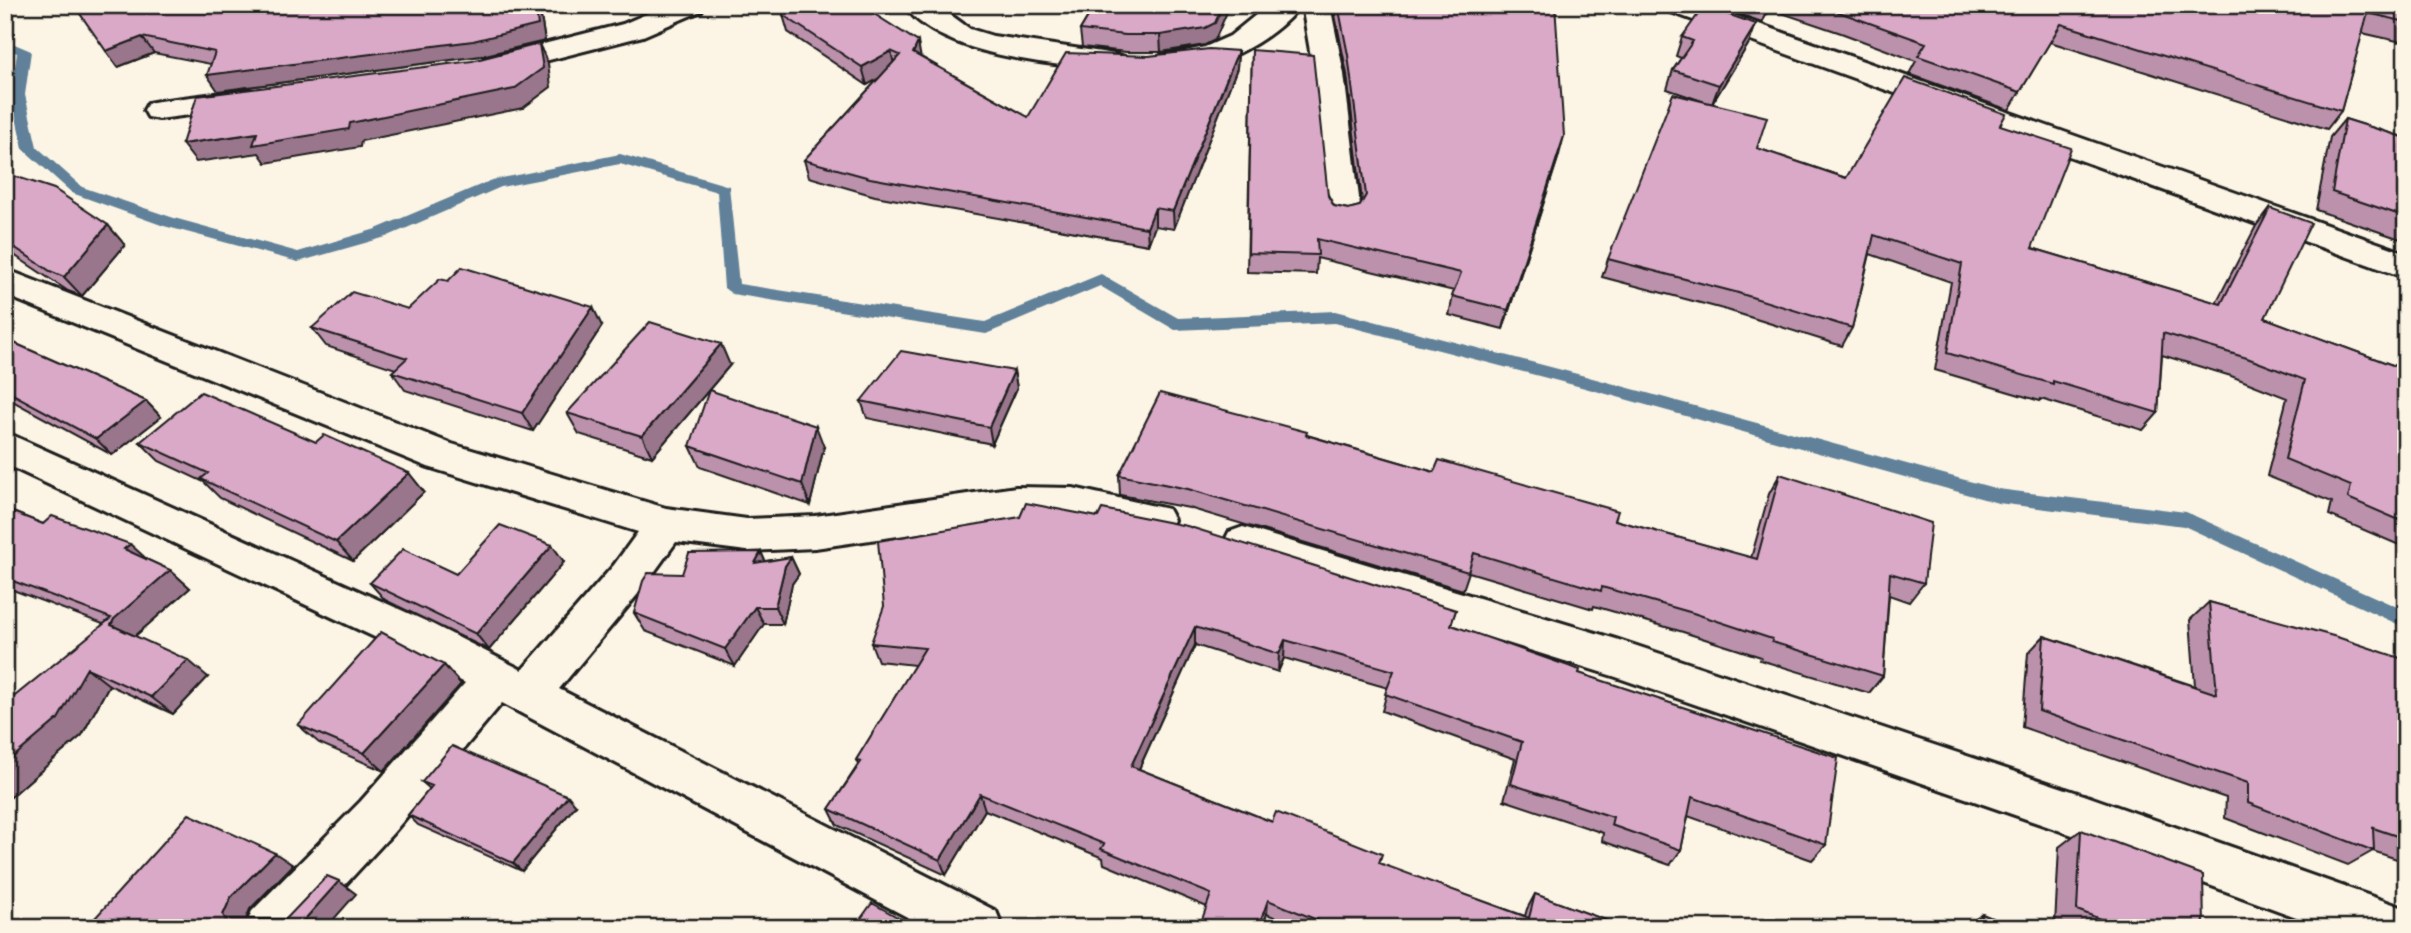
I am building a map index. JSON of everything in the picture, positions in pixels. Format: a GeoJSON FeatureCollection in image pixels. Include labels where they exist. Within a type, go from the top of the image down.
{"type":"FeatureCollection","features":[{"type":"Feature","properties":{"kind":"street"},"geometry":{"type":"LineString","coordinates":[[468,70],[633,30],[691,5]]}},
{"type":"Feature","properties":{"kind":"street"},"geometry":{"type":"LineString","coordinates":[[918,5],[960,35],[989,44],[1068,58],[1144,64],[1213,55],[1240,42],[1286,5]]}},
{"type":"Feature","properties":{"kind":"street"},"geometry":{"type":"LineString","coordinates":[[1316,5],[1329,74],[1345,214]]}},
{"type":"Feature","properties":{"kind":"street"},"geometry":{"type":"LineString","coordinates":[[1678,5],[2406,266]]}},
{"type":"Feature","properties":{"kind":"street"},"geometry":{"type":"LineString","coordinates":[[159,110],[280,95]]}},
{"type":"Feature","properties":{"kind":"street"},"geometry":{"type":"LineString","coordinates":[[5,281],[86,316],[442,456],[666,524],[747,535],[815,532],[1027,503],[1073,504],[1195,529],[1616,658],[2084,817],[2393,928]]}},
{"type":"Feature","properties":{"kind":"street"},"geometry":{"type":"LineString","coordinates":[[5,447],[415,636],[979,928]]}},
{"type":"Feature","properties":{"kind":"street"},"geometry":{"type":"LineString","coordinates":[[270,928],[377,817],[628,577],[666,524]]}},
{"type":"Feature","properties":{"kind":"building"},"geometry":{"type":"Polygon","coordinates":[[[74,5],[535,5],[538,25],[473,41],[207,75],[215,52],[142,37],[106,51],[74,5]]]}},
{"type":"Feature","properties":{"kind":"building"},"geometry":{"type":"Polygon","coordinates":[[[783,5],[860,5],[918,42],[913,53],[1028,117],[1066,53],[1149,56],[1209,49],[1238,51],[1173,211],[1155,208],[1147,228],[870,178],[804,160],[900,55],[891,51],[862,67],[783,15],[783,5]]]}},
{"type":"Feature","properties":{"kind":"building"},"geometry":{"type":"Polygon","coordinates":[[[1095,5],[1223,5],[1215,23],[1205,28],[1160,35],[1125,35],[1080,30],[1095,5]]]}},
{"type":"Feature","properties":{"kind":"building"},"geometry":{"type":"Polygon","coordinates":[[[1338,5],[1555,5],[1564,136],[1508,310],[1452,296],[1461,273],[1317,239],[1318,255],[1248,253],[1252,50],[1313,55],[1328,196],[1334,206],[1348,209],[1360,206],[1366,195],[1348,55],[1338,5]]]}},
{"type":"Feature","properties":{"kind":"building"},"geometry":{"type":"Polygon","coordinates":[[[1819,5],[2406,5],[2406,22],[2368,13],[2341,111],[2061,24],[2020,92],[1918,56],[1926,43],[1819,5]]]}},
{"type":"Feature","properties":{"kind":"building"},"geometry":{"type":"Polygon","coordinates":[[[1704,6],[1756,24],[1719,85],[1673,70],[1693,41],[1682,37],[1704,6]]]}},
{"type":"Feature","properties":{"kind":"building"},"geometry":{"type":"Polygon","coordinates":[[[539,44],[543,68],[514,89],[350,123],[349,129],[253,145],[257,133],[182,144],[197,96],[472,61],[539,44]]]}},
{"type":"Feature","properties":{"kind":"building"},"geometry":{"type":"Polygon","coordinates":[[[1905,78],[2006,114],[2000,125],[2071,148],[2032,248],[2221,304],[2270,208],[2311,223],[2265,318],[2406,370],[2406,523],[2348,498],[2351,486],[2285,459],[2305,380],[2247,358],[2163,333],[2158,413],[1947,353],[1962,264],[1874,235],[1852,328],[1735,292],[1608,259],[1673,94],[1767,117],[1757,148],[1846,178],[1905,78]]]}},
{"type":"Feature","properties":{"kind":"building"},"geometry":{"type":"Polygon","coordinates":[[[2345,119],[2406,138],[2406,217],[2332,192],[2345,119]]]}},
{"type":"Feature","properties":{"kind":"building"},"geometry":{"type":"Polygon","coordinates":[[[5,173],[54,189],[108,225],[64,277],[50,271],[5,241],[5,173]]]}},
{"type":"Feature","properties":{"kind":"building"},"geometry":{"type":"Polygon","coordinates":[[[462,267],[593,307],[522,413],[392,372],[407,358],[312,328],[352,292],[408,309],[440,279],[448,281],[462,267]]]}},
{"type":"Feature","properties":{"kind":"building"},"geometry":{"type":"Polygon","coordinates":[[[650,322],[721,344],[642,436],[567,413],[650,322]]]}},
{"type":"Feature","properties":{"kind":"building"},"geometry":{"type":"Polygon","coordinates":[[[5,339],[146,401],[96,439],[5,390],[5,339]]]}},
{"type":"Feature","properties":{"kind":"building"},"geometry":{"type":"Polygon","coordinates":[[[901,351],[1014,371],[989,427],[861,401],[901,351]]]}},
{"type":"Feature","properties":{"kind":"building"},"geometry":{"type":"Polygon","coordinates":[[[709,390],[816,426],[802,484],[690,446],[709,390]]]}},
{"type":"Feature","properties":{"kind":"building"},"geometry":{"type":"Polygon","coordinates":[[[201,392],[316,442],[324,435],[409,473],[336,542],[201,479],[208,473],[140,442],[201,392]]]}},
{"type":"Feature","properties":{"kind":"building"},"geometry":{"type":"Polygon","coordinates":[[[1160,393],[1307,432],[1306,435],[1434,472],[1439,460],[1618,511],[1615,520],[1757,559],[1780,474],[1931,523],[1924,583],[1890,573],[1883,676],[1772,642],[1772,639],[1693,613],[1602,587],[1601,591],[1474,553],[1468,572],[1188,489],[1119,475],[1160,393]]]}},
{"type":"Feature","properties":{"kind":"building"},"geometry":{"type":"Polygon","coordinates":[[[1026,503],[1098,517],[1102,509],[1187,526],[1456,610],[1451,625],[1580,670],[1579,673],[1838,758],[1826,845],[1692,797],[1681,850],[1611,825],[1613,817],[1511,784],[1522,742],[1385,694],[1394,671],[1285,640],[1279,654],[1195,627],[1131,766],[1272,822],[1276,812],[1382,854],[1379,863],[1529,918],[1535,894],[1627,928],[1337,928],[1268,900],[1258,928],[1199,928],[1211,894],[1101,849],[1104,844],[980,794],[940,860],[829,809],[861,762],[856,760],[925,648],[871,643],[884,606],[878,541],[1020,517],[1026,503]]]}},
{"type":"Feature","properties":{"kind":"building"},"geometry":{"type":"Polygon","coordinates":[[[5,509],[43,524],[52,516],[130,544],[124,549],[170,570],[114,619],[111,625],[188,660],[151,697],[87,668],[58,719],[5,764],[5,704],[111,618],[5,578],[5,509]]]}},
{"type":"Feature","properties":{"kind":"building"},"geometry":{"type":"Polygon","coordinates":[[[500,525],[552,545],[476,634],[370,583],[403,549],[456,574],[500,525]]]}},
{"type":"Feature","properties":{"kind":"building"},"geometry":{"type":"Polygon","coordinates":[[[761,552],[755,563],[791,557],[785,566],[775,607],[755,607],[725,649],[634,613],[648,573],[682,574],[689,553],[761,552]]]}},
{"type":"Feature","properties":{"kind":"building"},"geometry":{"type":"Polygon","coordinates":[[[2209,602],[2337,637],[2406,660],[2406,839],[2373,828],[2374,851],[2248,803],[2248,783],[2039,711],[2044,636],[2217,694],[2209,602]]]}},
{"type":"Feature","properties":{"kind":"building"},"geometry":{"type":"Polygon","coordinates":[[[381,632],[444,665],[364,753],[298,725],[381,632]]]}},
{"type":"Feature","properties":{"kind":"building"},"geometry":{"type":"Polygon","coordinates":[[[452,746],[568,796],[513,863],[408,815],[432,786],[422,782],[452,746]]]}},
{"type":"Feature","properties":{"kind":"building"},"geometry":{"type":"Polygon","coordinates":[[[189,814],[275,853],[231,897],[223,915],[225,919],[286,919],[327,876],[339,881],[297,928],[86,928],[189,814]]]}},
{"type":"Feature","properties":{"kind":"building"},"geometry":{"type":"Polygon","coordinates":[[[2081,830],[2203,875],[2204,928],[2123,928],[2077,910],[2081,830]]]}},
{"type":"Feature","properties":{"kind":"building"},"geometry":{"type":"Polygon","coordinates":[[[872,903],[917,928],[854,928],[872,903]]]}},
{"type":"Feature","properties":{"kind":"building"},"geometry":{"type":"Polygon","coordinates":[[[1982,914],[2016,928],[1981,928],[1982,914]]]}},
{"type":"Feature","properties":{"kind":"waterway"},"geometry":{"type":"LineString","coordinates":[[5,44],[24,51],[18,95],[30,149],[77,190],[169,222],[298,257],[381,233],[497,183],[620,159],[724,189],[732,288],[986,328],[1101,279],[1175,324],[1335,317],[1585,382],[1998,496],[2186,519],[2406,620]]}}]}
